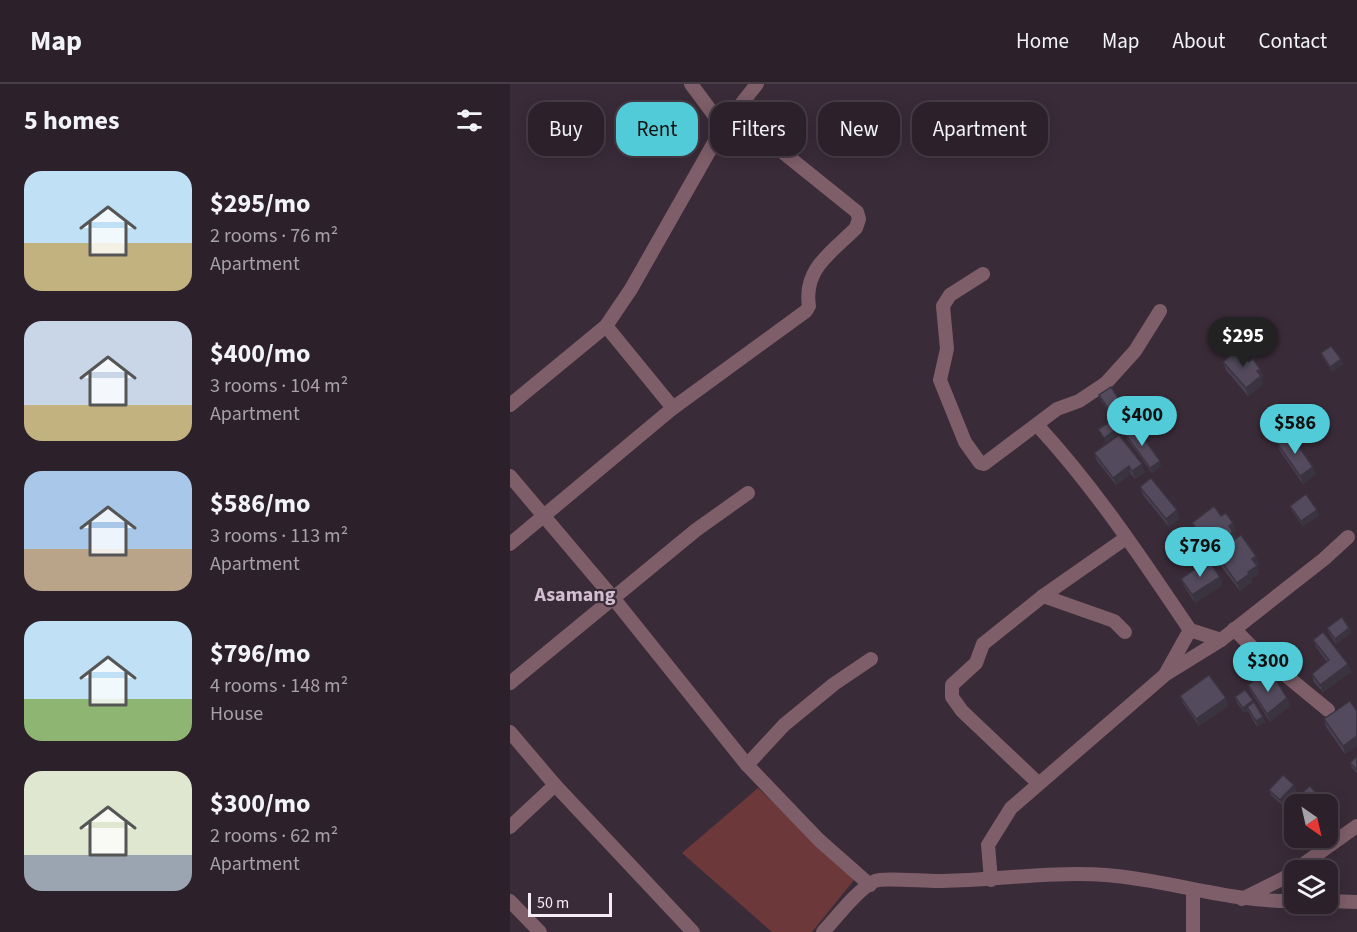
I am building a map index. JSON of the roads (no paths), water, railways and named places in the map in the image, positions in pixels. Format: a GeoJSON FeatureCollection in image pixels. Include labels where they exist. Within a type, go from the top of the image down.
{"type":"FeatureCollection","features":[{"type":"Feature","properties":{"kind":"street"},"geometry":{"type":"LineString","coordinates":[[691,84],[710,110]]}},
{"type":"Feature","properties":{"kind":"street"},"geometry":{"type":"LineString","coordinates":[[743,102],[757,84]]}},
{"type":"Feature","properties":{"kind":"street"},"geometry":{"type":"LineString","coordinates":[[510,405],[606,326],[631,289],[710,150]]}},
{"type":"Feature","properties":{"kind":"street"},"geometry":{"type":"LineString","coordinates":[[510,544],[673,408],[806,311],[809,306],[807,290],[814,270],[856,228],[859,219],[857,212],[787,156]]}},
{"type":"Feature","properties":{"kind":"street"},"geometry":{"type":"LineString","coordinates":[[983,274],[950,295],[943,306],[947,349],[940,380],[965,442],[980,463],[984,464],[1038,426],[1057,409],[1079,401],[1106,383],[1135,351],[1160,311]]}},
{"type":"Feature","properties":{"kind":"street"},"geometry":{"type":"LineString","coordinates":[[606,326],[673,408]]}},
{"type":"Feature","properties":{"kind":"street"},"geometry":{"type":"LineString","coordinates":[[1038,426],[1060,451],[1126,538],[1190,630],[1221,640]]}},
{"type":"Feature","properties":{"kind":"street"},"geometry":{"type":"LineString","coordinates":[[510,476],[614,599],[747,765],[819,840],[870,885]]}},
{"type":"Feature","properties":{"kind":"street"},"geometry":{"type":"LineString","coordinates":[[510,683],[696,530],[748,493]]}},
{"type":"Feature","properties":{"kind":"street"},"geometry":{"type":"LineString","coordinates":[[991,880],[988,851],[992,837],[1011,808],[1166,674],[1221,640],[1324,559],[1348,537]]}},
{"type":"Feature","properties":{"kind":"street"},"geometry":{"type":"LineString","coordinates":[[1038,783],[962,711],[952,697],[951,691],[958,678],[976,663],[983,644],[1043,596],[1126,538]]}},
{"type":"Feature","properties":{"kind":"street"},"geometry":{"type":"LineString","coordinates":[[1043,596],[1114,621],[1125,632]]}},
{"type":"Feature","properties":{"kind":"street"},"geometry":{"type":"LineString","coordinates":[[1234,629],[1256,651],[1328,710]]}},
{"type":"Feature","properties":{"kind":"street"},"geometry":{"type":"LineString","coordinates":[[1166,674],[1190,630]]}},
{"type":"Feature","properties":{"kind":"street"},"geometry":{"type":"LineString","coordinates":[[747,765],[784,725],[834,684],[871,659]]}},
{"type":"Feature","properties":{"kind":"street"},"geometry":{"type":"LineString","coordinates":[[510,732],[685,930]]}},
{"type":"Feature","properties":{"kind":"street"},"geometry":{"type":"LineString","coordinates":[[510,827],[555,785]]}},
{"type":"Feature","properties":{"kind":"street"},"geometry":{"type":"LineString","coordinates":[[1242,899],[1284,878],[1357,826]]}},
{"type":"Feature","properties":{"kind":"street"},"geometry":{"type":"LineString","coordinates":[[823,932],[870,885],[881,880],[991,880],[1038,875],[1105,875],[1242,899],[1284,901]]}},
{"type":"Feature","properties":{"kind":"street"},"geometry":{"type":"LineString","coordinates":[[1193,891],[1193,932]]}},
{"type":"Feature","properties":{"kind":"street"},"geometry":{"type":"LineString","coordinates":[[510,901],[538,931]]}},
{"type":"Feature","properties":{"kind":"street"},"geometry":{"type":"LineString","coordinates":[[1338,901],[1357,902]]}},
{"type":"Feature","properties":{"kind":"district","name":"Asamang"},"geometry":{"type":"Point","coordinates":[575,595]}}]}
